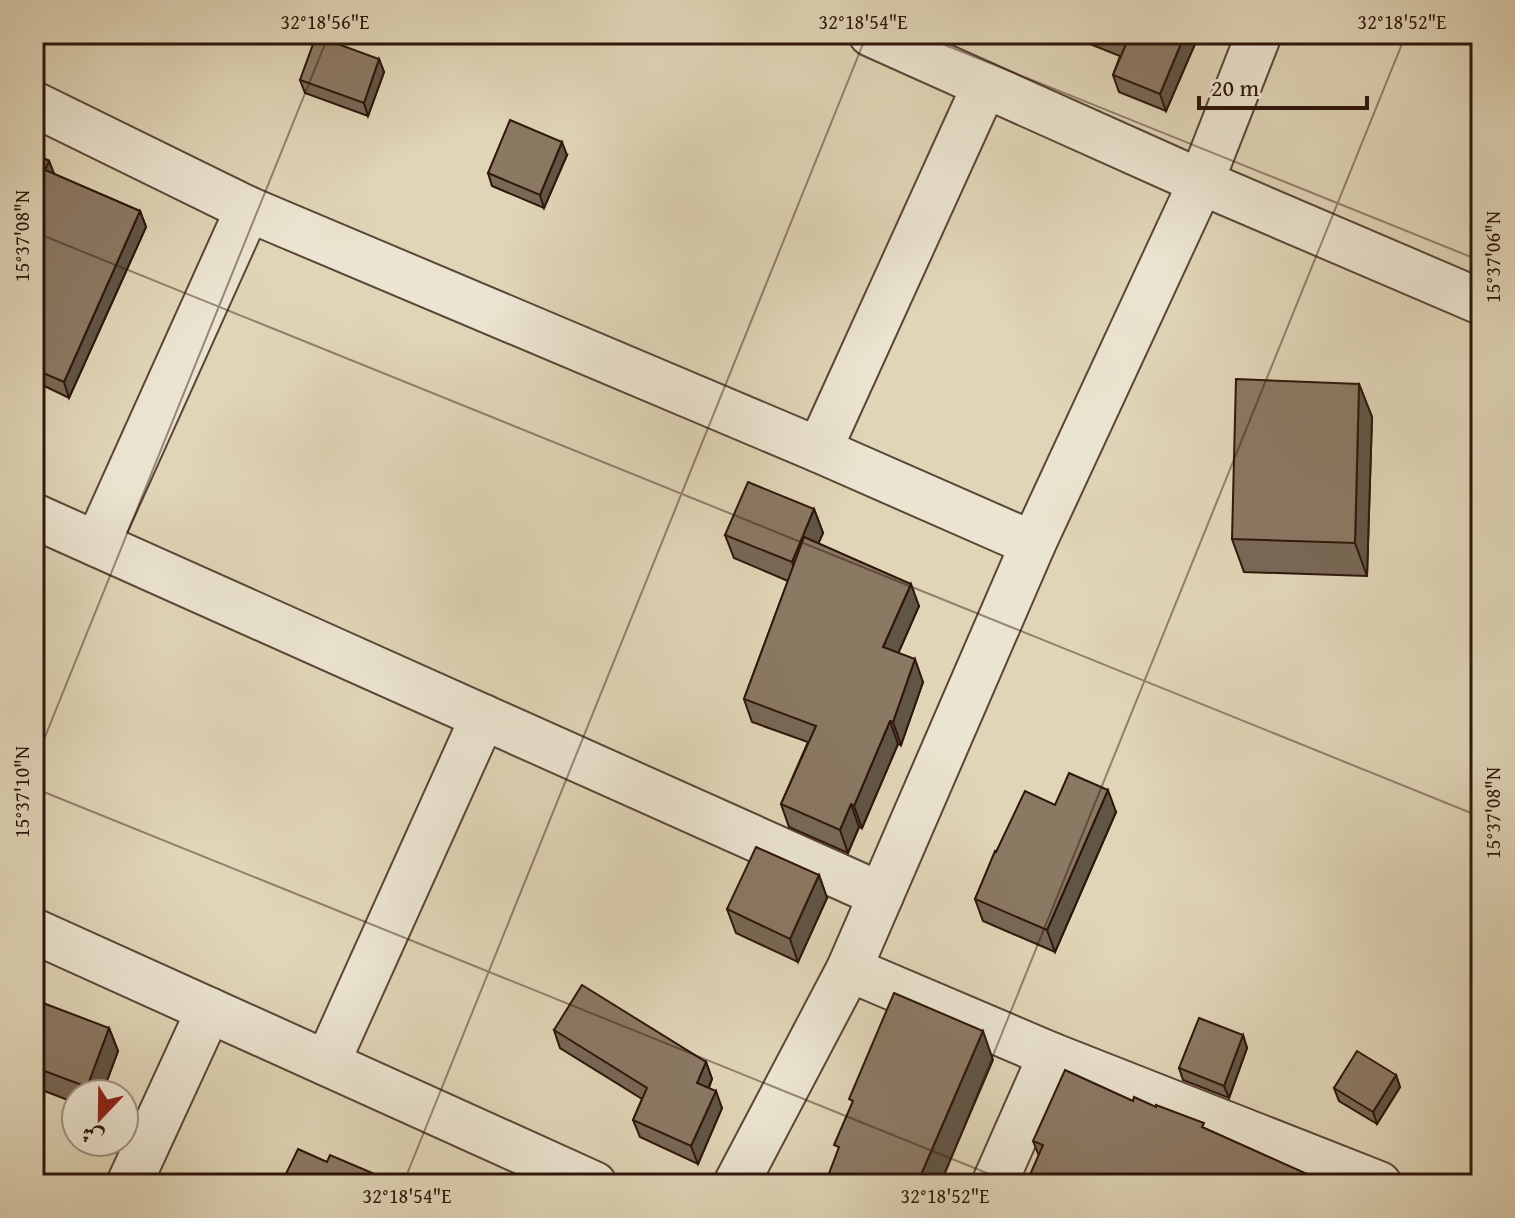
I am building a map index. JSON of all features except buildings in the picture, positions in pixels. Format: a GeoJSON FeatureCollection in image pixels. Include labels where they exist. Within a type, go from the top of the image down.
{"type":"FeatureCollection","features":[{"type":"Feature","properties":{"kind":"street"},"geometry":{"type":"LineString","coordinates":[[871,34],[1201,182],[1481,302]]}},
{"type":"Feature","properties":{"kind":"street"},"geometry":{"type":"LineString","coordinates":[[736,1184],[849,969],[1033,544],[1201,182],[1259,34]]}},
{"type":"Feature","properties":{"kind":"street"},"geometry":{"type":"LineString","coordinates":[[819,450],[985,85]]}},
{"type":"Feature","properties":{"kind":"street"},"geometry":{"type":"LineString","coordinates":[[34,104],[248,209],[819,450],[1033,544]]}},
{"type":"Feature","properties":{"kind":"street"},"geometry":{"type":"LineString","coordinates":[[97,544],[248,209]]}},
{"type":"Feature","properties":{"kind":"street"},"geometry":{"type":"LineString","coordinates":[[34,516],[881,895]]}},
{"type":"Feature","properties":{"kind":"street"},"geometry":{"type":"LineString","coordinates":[[327,1063],[483,717]]}},
{"type":"Feature","properties":{"kind":"street"},"geometry":{"type":"LineString","coordinates":[[34,931],[594,1184]]}},
{"type":"Feature","properties":{"kind":"street"},"geometry":{"type":"LineString","coordinates":[[849,969],[1051,1055],[1379,1184]]}},
{"type":"Feature","properties":{"kind":"street"},"geometry":{"type":"LineString","coordinates":[[129,1184],[209,1010]]}},
{"type":"Feature","properties":{"kind":"street"},"geometry":{"type":"LineString","coordinates":[[994,1184],[1051,1055]]}}]}
